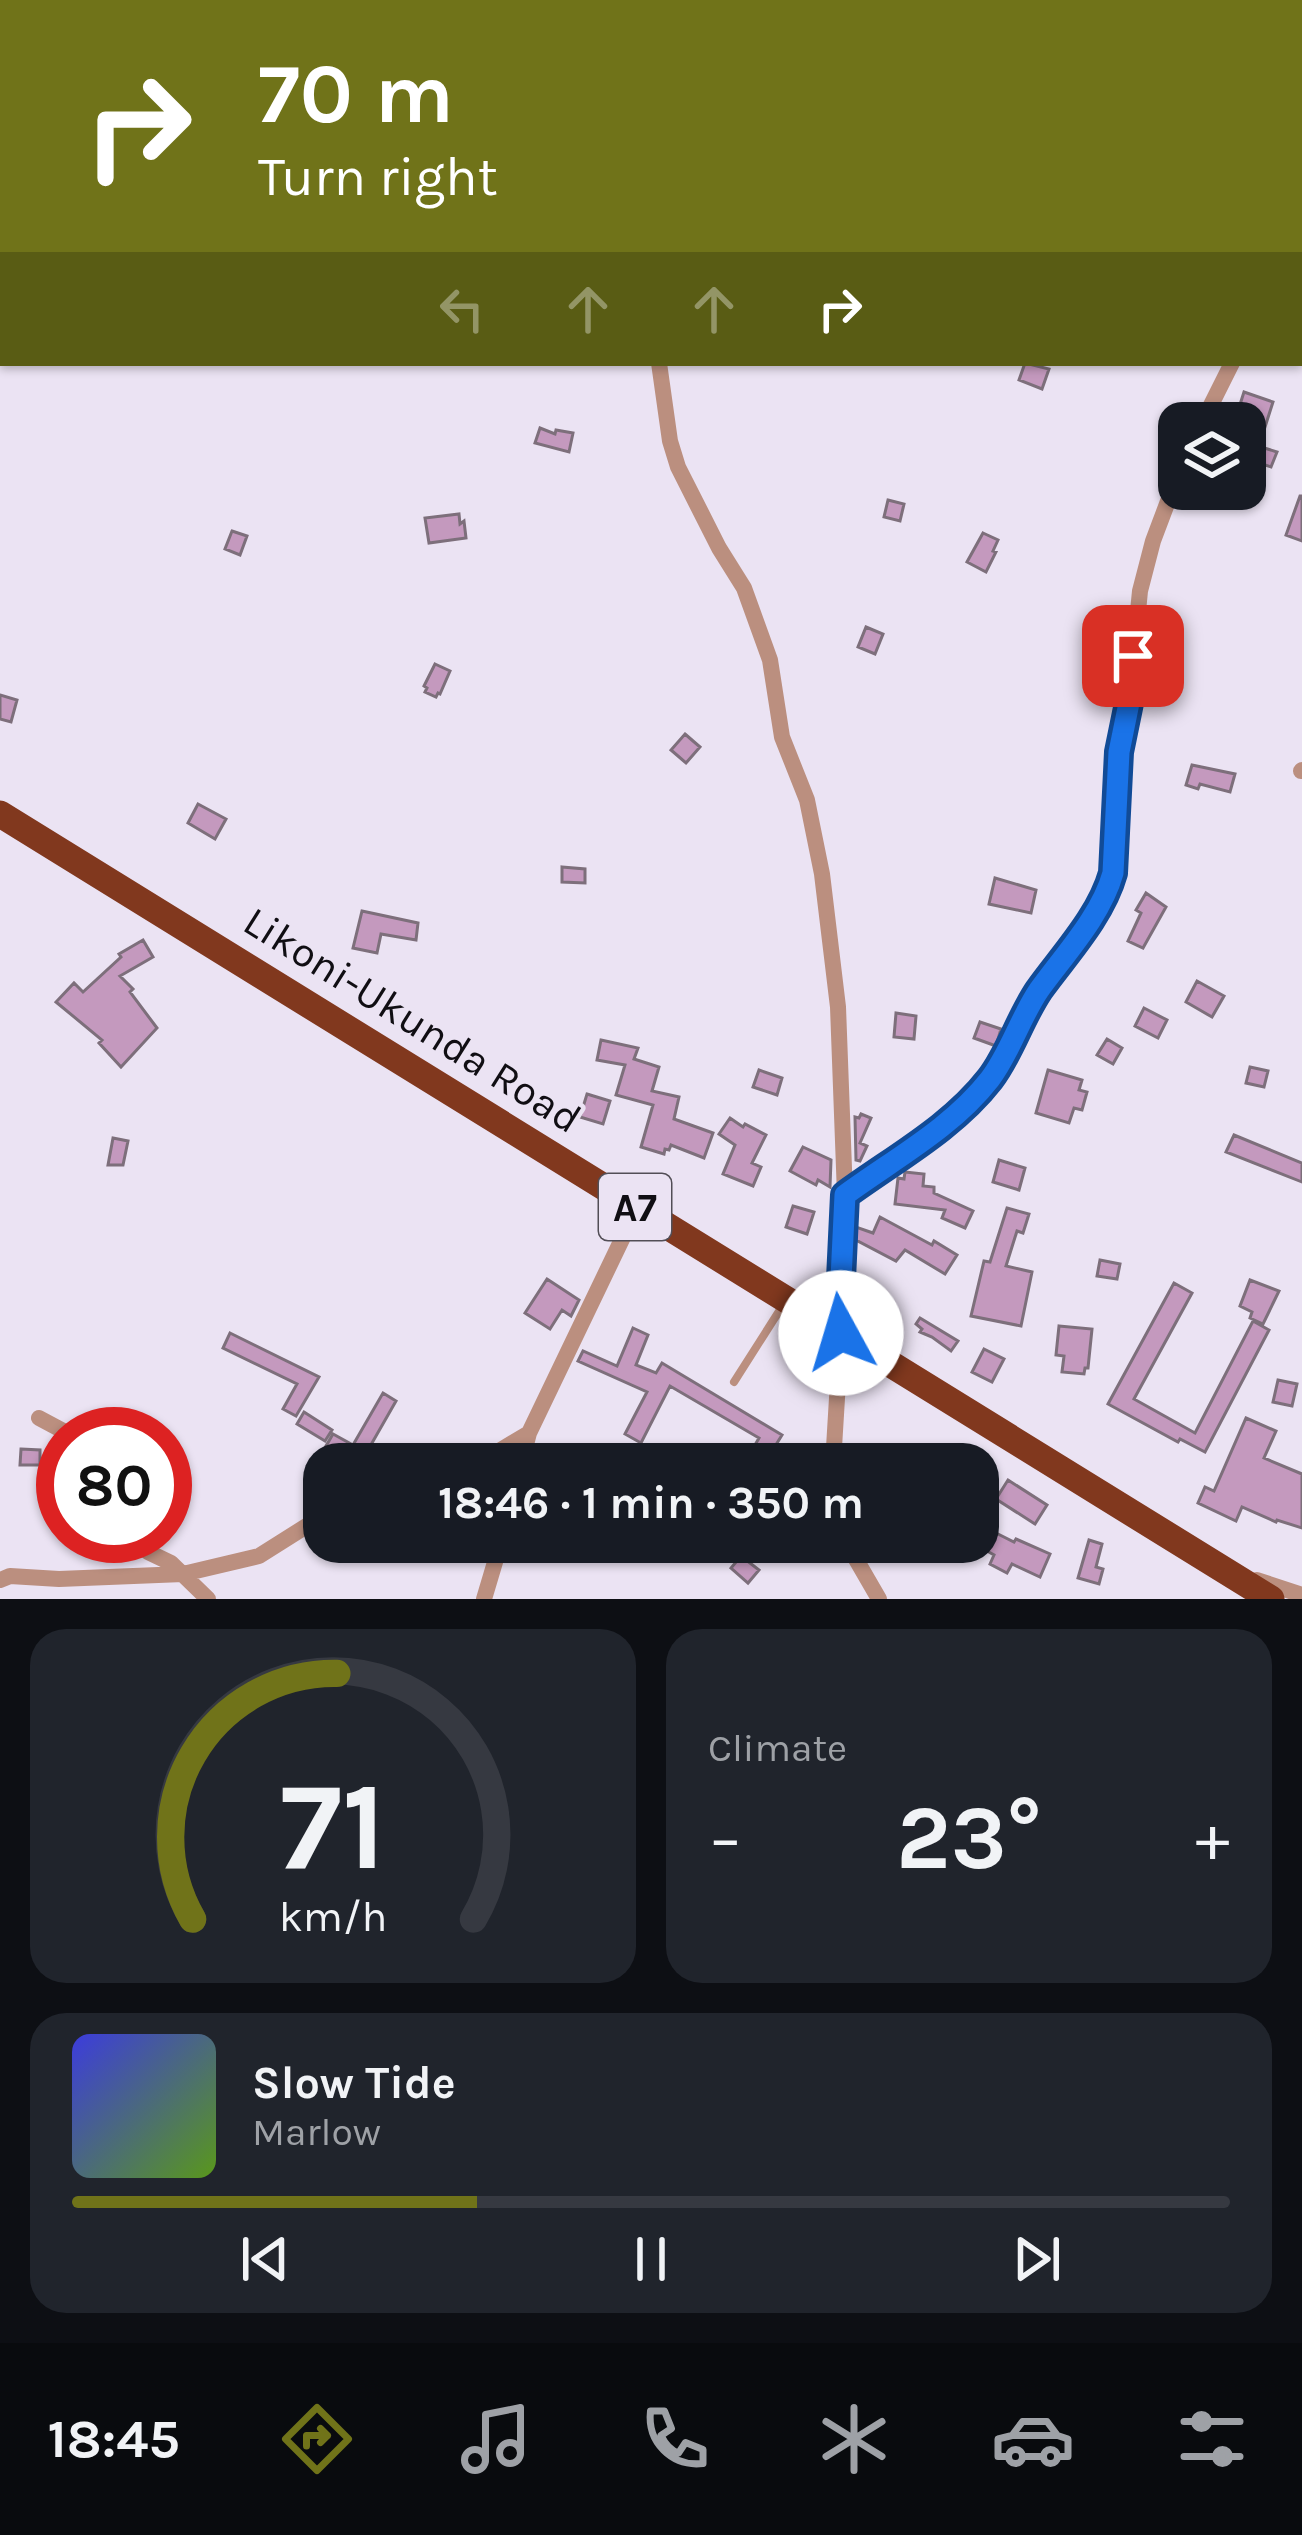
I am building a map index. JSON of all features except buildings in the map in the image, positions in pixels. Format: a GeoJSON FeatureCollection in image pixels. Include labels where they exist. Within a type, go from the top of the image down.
{"type":"FeatureCollection","features":[{"type":"Feature","properties":{"kind":"highway","name":"Likoni-Ukunda Road"},"geometry":{"type":"LineString","coordinates":[[0,814],[1271,1599]]}},
{"type":"Feature","properties":{"kind":"street"},"geometry":{"type":"LineString","coordinates":[[659,366],[678,466],[744,588],[770,660],[782,736],[807,800],[822,874],[838,1007],[845,1195],[841,1279],[831,1326],[833,1443]]}},
{"type":"Feature","properties":{"kind":"street"},"geometry":{"type":"LineString","coordinates":[[1212,402],[1230,366]]}},
{"type":"Feature","properties":{"kind":"street"},"geometry":{"type":"LineString","coordinates":[[845,1195],[956,1116],[992,1077],[1035,996],[1108,889],[1113,873],[1119,752],[1140,592],[1165,510]]}},
{"type":"Feature","properties":{"kind":"street"},"geometry":{"type":"LineString","coordinates":[[526,1443],[637,1208]]}},
{"type":"Feature","properties":{"kind":"street"},"geometry":{"type":"LineString","coordinates":[[512,1443],[529,1432]]}},
{"type":"Feature","properties":{"kind":"street"},"geometry":{"type":"LineString","coordinates":[[0,1580],[10,1576],[59,1580],[183,1574],[259,1556],[303,1528]]}},
{"type":"Feature","properties":{"kind":"street"},"geometry":{"type":"LineString","coordinates":[[171,1563],[208,1599]]}},
{"type":"Feature","properties":{"kind":"street"},"geometry":{"type":"LineString","coordinates":[[484,1599],[494,1563]]}},
{"type":"Feature","properties":{"kind":"street"},"geometry":{"type":"LineString","coordinates":[[859,1563],[879,1599]]}},
{"type":"Feature","properties":{"kind":"street"},"geometry":{"type":"LineString","coordinates":[[1213,1565],[1302,1595]]}},
{"type":"Feature","properties":{"kind":"lane"},"geometry":{"type":"LineString","coordinates":[[734,1382],[787,1299]]}},
{"type":"Feature","properties":{"kind":"route"},"geometry":{"type":"LineString","coordinates":[[841,1333],[820,1320],[841,1279],[845,1195],[956,1116],[992,1077],[1035,996],[1108,889],[1113,873],[1119,752],[1133,656]]}}]}
